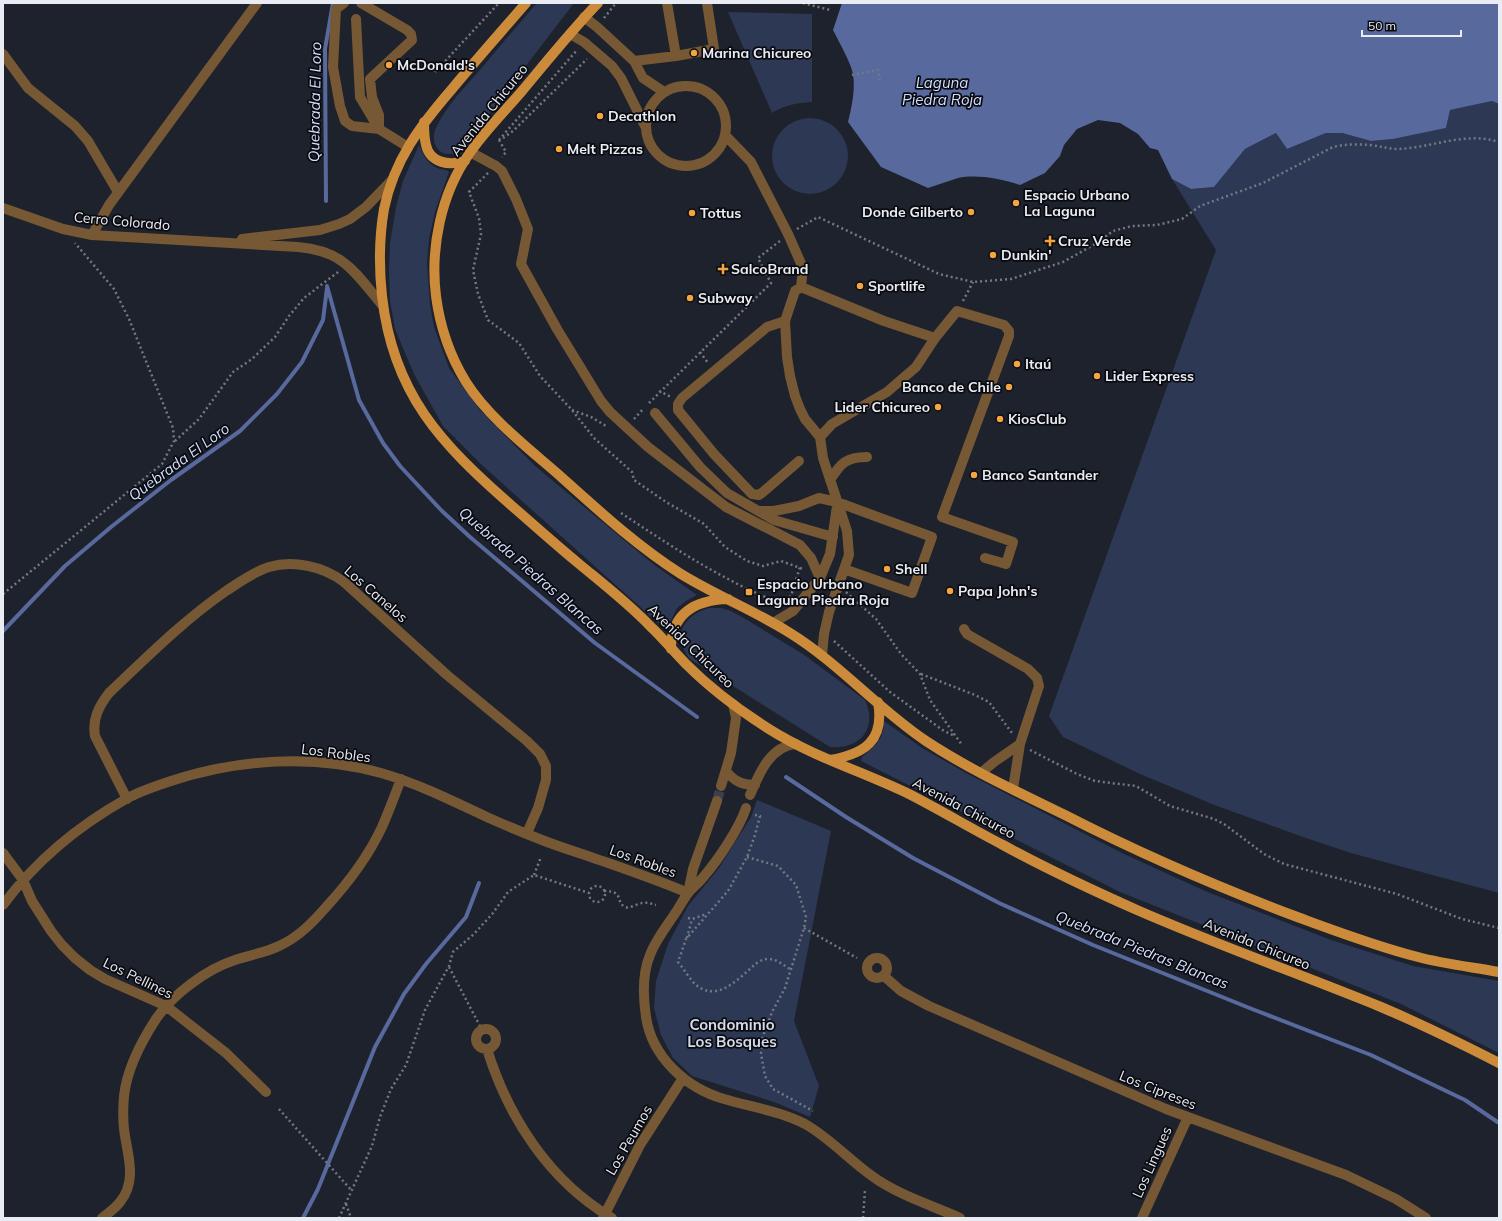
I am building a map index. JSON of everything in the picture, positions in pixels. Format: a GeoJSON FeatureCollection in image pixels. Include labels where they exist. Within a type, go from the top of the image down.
{"type":"FeatureCollection","features":[{"type":"Feature","properties":{"kind":"main road","name":"Avenida Chicureo"},"geometry":{"type":"LineString","coordinates":[[526,3],[424,122],[408,147],[393,179],[381,228],[380,263],[383,306],[396,359],[402,375],[418,405],[438,433],[469,468],[569,556],[628,605],[652,627],[671,649],[698,676],[733,704],[765,726],[796,744],[914,797],[1004,846],[1090,888],[1185,930],[1383,1008],[1437,1032],[1499,1063]]}},
{"type":"Feature","properties":{"kind":"main road","name":"Avenida Chicureo"},"geometry":{"type":"LineString","coordinates":[[598,3],[584,17],[467,156],[454,181],[442,215],[435,255],[434,275],[439,315],[451,353],[467,383],[495,417],[512,434],[603,514],[663,562],[692,580],[773,623],[822,656],[922,738],[981,773],[1148,855],[1273,908],[1349,936],[1400,952],[1432,960],[1499,972]]}},
{"type":"Feature","properties":{"kind":"main road"},"geometry":{"type":"LineString","coordinates":[[424,122],[426,145],[433,157],[440,162],[457,163],[467,156]]}},
{"type":"Feature","properties":{"kind":"main road"},"geometry":{"type":"LineString","coordinates":[[671,649],[674,628],[677,621],[687,611],[699,603],[728,599]]}},
{"type":"Feature","properties":{"kind":"main road"},"geometry":{"type":"LineString","coordinates":[[830,760],[854,754],[870,744],[879,726],[878,702]]}},
{"type":"Feature","properties":{"kind":"street"},"geometry":{"type":"LineString","coordinates":[[92,234],[118,192],[257,3]]}},
{"type":"Feature","properties":{"kind":"street"},"geometry":{"type":"LineString","coordinates":[[344,3],[336,9],[333,67],[340,106],[345,121],[352,126],[379,129],[408,147]]}},
{"type":"Feature","properties":{"kind":"street"},"geometry":{"type":"LineString","coordinates":[[361,3],[407,30],[411,34],[412,40],[370,79],[372,97],[379,116],[379,129]]}},
{"type":"Feature","properties":{"kind":"street"},"geometry":{"type":"LineString","coordinates":[[667,3],[676,56]]}},
{"type":"Feature","properties":{"kind":"street"},"geometry":{"type":"LineString","coordinates":[[634,61],[676,56],[714,49],[707,3]]}},
{"type":"Feature","properties":{"kind":"street"},"geometry":{"type":"LineString","coordinates":[[584,17],[634,61],[643,78],[664,92]]}},
{"type":"Feature","properties":{"kind":"street"},"geometry":{"type":"LineString","coordinates":[[356,19],[360,97],[379,129]]}},
{"type":"Feature","properties":{"kind":"street"},"geometry":{"type":"LineString","coordinates":[[570,34],[584,42],[612,66],[621,78],[645,126]]}},
{"type":"Feature","properties":{"kind":"street"},"geometry":{"type":"LineString","coordinates":[[3,54],[28,88],[75,126],[88,141],[118,192]]}},
{"type":"Feature","properties":{"kind":"street"},"geometry":{"type":"LineString","coordinates":[[690,86],[703,90],[714,97],[722,109],[726,122],[725,135],[720,148],[711,158],[700,165],[687,167],[674,166],[662,160],[653,151],[647,139],[645,126],[647,113],[655,99],[664,92],[676,87],[690,86]]}},
{"type":"Feature","properties":{"kind":"street"},"geometry":{"type":"LineString","coordinates":[[725,135],[751,162],[788,234],[803,268],[801,287],[796,291],[785,321],[787,358],[795,396],[805,419],[820,437],[823,458],[848,537],[849,555],[833,600],[824,634],[822,656]]}},
{"type":"Feature","properties":{"kind":"street"},"geometry":{"type":"LineString","coordinates":[[467,156],[496,166],[502,171],[516,199],[528,229],[521,264],[557,329],[601,401],[610,412],[648,447],[726,507],[800,546],[811,558],[820,578]]}},
{"type":"Feature","properties":{"kind":"street","name":"Cerro Colorado"},"geometry":{"type":"LineString","coordinates":[[219,242],[320,230],[333,226],[358,213],[393,179]]}},
{"type":"Feature","properties":{"kind":"street","name":"Cerro Colorado"},"geometry":{"type":"LineString","coordinates":[[3,208],[63,228],[92,234],[310,248],[335,256],[348,265],[383,306]]}},
{"type":"Feature","properties":{"kind":"street"},"geometry":{"type":"LineString","coordinates":[[801,287],[884,321],[935,338]]}},
{"type":"Feature","properties":{"kind":"street"},"geometry":{"type":"LineString","coordinates":[[820,437],[832,424],[887,392],[916,367],[935,338],[957,311],[1004,325],[1009,331],[1009,336],[942,517],[1013,542],[1006,564],[985,558]]}},
{"type":"Feature","properties":{"kind":"street"},"geometry":{"type":"LineString","coordinates":[[785,321],[767,327],[682,398],[678,404],[678,410],[714,454],[752,494],[756,495],[763,492],[798,460]]}},
{"type":"Feature","properties":{"kind":"street"},"geometry":{"type":"LineString","coordinates":[[655,413],[700,466],[727,493],[774,520],[833,537]]}},
{"type":"Feature","properties":{"kind":"street"},"geometry":{"type":"LineString","coordinates":[[700,466],[714,454]]}},
{"type":"Feature","properties":{"kind":"street"},"geometry":{"type":"LineString","coordinates":[[830,480],[843,462],[856,457],[867,457]]}},
{"type":"Feature","properties":{"kind":"street"},"geometry":{"type":"LineString","coordinates":[[760,511],[774,511],[800,506],[819,498],[837,502],[932,537],[912,593],[844,569]]}},
{"type":"Feature","properties":{"kind":"street"},"geometry":{"type":"LineString","coordinates":[[773,623],[793,611],[820,578],[830,554],[837,502]]}},
{"type":"Feature","properties":{"kind":"street","name":"Los Canelos"},"geometry":{"type":"LineString","coordinates":[[127,798],[95,736],[95,720],[103,701],[109,693],[190,618],[231,588],[254,574],[270,567],[304,565],[323,570],[344,582],[447,675],[540,754],[546,766],[546,780],[540,802],[527,833]]}},
{"type":"Feature","properties":{"kind":"street"},"geometry":{"type":"LineString","coordinates":[[964,630],[967,634],[1028,669],[1037,678],[1039,686],[1020,744],[1013,789]]}},
{"type":"Feature","properties":{"kind":"street"},"geometry":{"type":"LineString","coordinates":[[721,786],[731,753],[736,718],[733,704]]}},
{"type":"Feature","properties":{"kind":"street"},"geometry":{"type":"LineString","coordinates":[[750,795],[763,769],[774,754],[788,745],[796,744]]}},
{"type":"Feature","properties":{"kind":"street"},"geometry":{"type":"LineString","coordinates":[[981,773],[1020,744]]}},
{"type":"Feature","properties":{"kind":"street","name":"Los Robles"},"geometry":{"type":"LineString","coordinates":[[3,905],[23,880],[68,838],[127,798],[181,778],[225,767],[300,762],[321,763],[366,770],[401,779],[437,793],[544,841],[658,880],[688,893]]}},
{"type":"Feature","properties":{"kind":"street"},"geometry":{"type":"LineString","coordinates":[[726,771],[738,782],[746,785],[755,785]]}},
{"type":"Feature","properties":{"kind":"street"},"geometry":{"type":"LineString","coordinates":[[102,1218],[120,1203],[130,1181],[130,1164],[123,1116],[126,1085],[140,1046],[157,1018],[166,1006],[194,982],[214,969],[234,960],[277,947],[300,934],[314,921],[359,868],[382,828],[401,779]]}},
{"type":"Feature","properties":{"kind":"street"},"geometry":{"type":"LineString","coordinates":[[688,893],[693,869],[717,801]]}},
{"type":"Feature","properties":{"kind":"street"},"geometry":{"type":"LineString","coordinates":[[745,810],[735,831],[705,876],[688,893],[650,954],[644,988],[645,1010],[650,1034],[663,1057],[683,1078],[703,1091],[713,1096],[764,1109],[802,1122],[827,1139],[866,1172],[884,1184],[960,1218]]}},
{"type":"Feature","properties":{"kind":"street","name":"Los Pellines"},"geometry":{"type":"LineString","coordinates":[[3,853],[23,880],[32,901],[41,916],[62,945],[75,958],[90,970],[105,979],[166,1006],[226,1053],[266,1092]]}},
{"type":"Feature","properties":{"kind":"street","name":"Los Cipreses"},"geometry":{"type":"LineString","coordinates":[[884,976],[901,991],[929,1006],[1141,1099],[1346,1175],[1396,1199],[1426,1218]]}},
{"type":"Feature","properties":{"kind":"street"},"geometry":{"type":"LineString","coordinates":[[482,1030],[477,1035],[476,1042],[480,1048],[487,1049],[500,1085],[516,1119],[536,1148],[562,1179],[607,1217]]}},
{"type":"Feature","properties":{"kind":"street","name":"Los Peumos"},"geometry":{"type":"LineString","coordinates":[[607,1217],[640,1145],[683,1078]]}},
{"type":"Feature","properties":{"kind":"street","name":"Los Lingues"},"geometry":{"type":"LineString","coordinates":[[1142,1218],[1188,1117]]}},
{"type":"Feature","properties":{"kind":"path"},"geometry":{"type":"LineString","coordinates":[[435,72],[499,3]]}},
{"type":"Feature","properties":{"kind":"path"},"geometry":{"type":"LineString","coordinates":[[597,27],[616,3]]}},
{"type":"Feature","properties":{"kind":"path"},"geometry":{"type":"LineString","coordinates":[[803,3],[830,10]]}},
{"type":"Feature","properties":{"kind":"path"},"geometry":{"type":"LineString","coordinates":[[584,42],[500,140],[513,131],[595,52]]}},
{"type":"Feature","properties":{"kind":"path"},"geometry":{"type":"LineString","coordinates":[[852,75],[878,70],[880,82]]}},
{"type":"Feature","properties":{"kind":"path"},"geometry":{"type":"LineString","coordinates":[[634,419],[659,391],[771,283],[758,258],[788,234],[818,217],[939,274],[974,282],[1011,279],[1063,262],[1097,243],[1113,230],[1132,226],[1157,225],[1182,219],[1200,206],[1263,183],[1333,147],[1345,144],[1370,145],[1397,149],[1462,139],[1493,140],[1499,142]]}},
{"type":"Feature","properties":{"kind":"path"},"geometry":{"type":"LineString","coordinates":[[63,228],[114,289],[129,319],[173,428],[174,441]]}},
{"type":"Feature","properties":{"kind":"path"},"geometry":{"type":"LineString","coordinates":[[3,594],[162,464],[174,441],[199,419],[233,372],[252,359],[275,337],[289,316],[304,298],[348,265]]}},
{"type":"Feature","properties":{"kind":"path"},"geometry":{"type":"LineString","coordinates":[[957,311],[974,282]]}},
{"type":"Feature","properties":{"kind":"path"},"geometry":{"type":"LineString","coordinates":[[572,410],[591,417],[608,426]]}},
{"type":"Feature","properties":{"kind":"path"},"geometry":{"type":"LineString","coordinates":[[617,510],[682,554],[746,588],[781,602],[793,611]]}},
{"type":"Feature","properties":{"kind":"path"},"geometry":{"type":"LineString","coordinates":[[781,561],[800,567],[791,596],[781,602]]}},
{"type":"Feature","properties":{"kind":"path"},"geometry":{"type":"LineString","coordinates":[[849,593],[876,619],[901,654],[920,674],[930,700],[962,745]]}},
{"type":"Feature","properties":{"kind":"path"},"geometry":{"type":"LineString","coordinates":[[824,634],[835,642],[890,692],[944,731],[956,736]]}},
{"type":"Feature","properties":{"kind":"path"},"geometry":{"type":"LineString","coordinates":[[920,674],[975,695],[989,702],[1020,744],[1044,758],[1077,774],[1095,781],[1136,786],[1170,806],[1214,819],[1224,824],[1264,854],[1284,864],[1397,894],[1474,923],[1499,928]]}},
{"type":"Feature","properties":{"kind":"path"},"geometry":{"type":"LineString","coordinates":[[686,939],[728,891],[747,857],[760,816],[745,810]]}},
{"type":"Feature","properties":{"kind":"path"},"geometry":{"type":"LineString","coordinates":[[340,1218],[372,1146],[380,1117],[391,1089],[406,1065],[425,1010],[449,966],[453,952],[474,934],[493,913],[508,892],[534,875],[541,857]]}},
{"type":"Feature","properties":{"kind":"path"},"geometry":{"type":"LineString","coordinates":[[747,857],[778,866],[796,885],[806,917],[804,928],[785,988],[772,1012],[762,1039],[762,1054],[765,1076],[773,1089],[814,1110]]}},
{"type":"Feature","properties":{"kind":"path"},"geometry":{"type":"LineString","coordinates":[[534,875],[589,893],[592,900],[596,902],[603,898],[604,891]]}},
{"type":"Feature","properties":{"kind":"path"},"geometry":{"type":"LineString","coordinates":[[589,893],[591,888],[596,886],[600,887],[604,891],[611,891],[618,894],[622,905],[628,908],[646,902],[656,905]]}},
{"type":"Feature","properties":{"kind":"path"},"geometry":{"type":"LineString","coordinates":[[688,918],[692,919],[707,914]]}},
{"type":"Feature","properties":{"kind":"path"},"geometry":{"type":"LineString","coordinates":[[692,919],[678,962],[695,984],[708,991],[721,991],[737,981],[758,962],[767,959],[776,960],[790,969]]}},
{"type":"Feature","properties":{"kind":"path"},"geometry":{"type":"LineString","coordinates":[[804,928],[857,958]]}},
{"type":"Feature","properties":{"kind":"path"},"geometry":{"type":"LineString","coordinates":[[449,966],[482,1030]]}},
{"type":"Feature","properties":{"kind":"path"},"geometry":{"type":"LineString","coordinates":[[279,1109],[352,1191]]}},
{"type":"Feature","properties":{"kind":"path"},"geometry":{"type":"LineString","coordinates":[[863,1218],[865,1190]]}},
{"type":"Feature","properties":{"kind":"path"},"geometry":{"type":"LineString","coordinates":[[346,1204],[351,1218]]}},
{"type":"Feature","properties":{"kind":"shaded area"},"geometry":{"type":"Polygon","coordinates":[[[537,3],[574,3],[463,148],[451,154],[445,154],[440,151],[434,142],[434,135],[436,128],[445,112],[537,3]]]}},
{"type":"Feature","properties":{"kind":"shaded area"},"geometry":{"type":"Polygon","coordinates":[[[728,12],[812,14],[812,102],[791,105],[772,113],[728,12]]]}},
{"type":"Feature","properties":{"kind":"shaded area"},"geometry":{"type":"Polygon","coordinates":[[[1492,101],[1499,104],[1499,893],[1351,853],[1217,806],[1140,774],[1063,737],[1049,716],[1216,250],[1172,179],[1191,189],[1214,187],[1245,149],[1276,133],[1287,149],[1326,133],[1342,133],[1371,141],[1393,139],[1446,128],[1450,110],[1492,101]]]}},
{"type":"Feature","properties":{"kind":"shaded area"},"geometry":{"type":"Polygon","coordinates":[[[803,118],[817,118],[831,124],[842,135],[848,149],[848,163],[845,171],[837,183],[831,188],[817,194],[803,194],[789,188],[778,177],[772,163],[772,149],[778,135],[789,124],[803,118]]]}},
{"type":"Feature","properties":{"kind":"shaded area"},"geometry":{"type":"Polygon","coordinates":[[[419,145],[430,163],[436,168],[449,172],[435,212],[429,239],[427,263],[430,305],[434,327],[449,368],[480,410],[535,466],[653,564],[697,595],[677,608],[666,630],[484,467],[443,426],[414,374],[395,329],[390,301],[389,271],[390,243],[396,207],[403,181],[419,145]]]}},
{"type":"Feature","properties":{"kind":"shaded area"},"geometry":{"type":"Polygon","coordinates":[[[709,608],[721,608],[742,617],[803,654],[865,700],[869,720],[868,728],[864,735],[858,741],[850,745],[830,747],[690,659],[681,642],[683,628],[687,621],[693,616],[700,611],[709,608]]]}},
{"type":"Feature","properties":{"kind":"shaded area"},"geometry":{"type":"Polygon","coordinates":[[[884,721],[922,748],[968,774],[1122,853],[1205,891],[1331,940],[1413,966],[1499,981],[1499,1053],[1401,1004],[1120,892],[861,761],[862,757],[880,739],[884,721]]]}},
{"type":"Feature","properties":{"kind":"shaded area"},"geometry":{"type":"Polygon","coordinates":[[[757,800],[831,831],[794,1021],[819,1086],[810,1117],[774,1102],[692,1076],[673,1058],[661,1035],[654,1008],[656,981],[668,944],[688,906],[719,868],[751,817],[757,800]]]}},
{"type":"Feature","properties":{"kind":"water","name":"Laguna Piedra Roja"},"geometry":{"type":"Polygon","coordinates":[[[842,3],[1499,3],[1499,104],[1492,101],[1450,110],[1446,128],[1393,139],[1371,141],[1342,133],[1326,133],[1287,149],[1276,133],[1245,149],[1214,187],[1191,189],[1172,179],[1158,150],[1150,148],[1138,134],[1120,123],[1098,120],[1077,129],[1064,145],[1060,156],[1045,173],[1020,185],[997,179],[965,177],[928,188],[881,167],[848,122],[854,87],[853,73],[847,57],[833,30],[842,3]]]}},
{"type":"Feature","properties":{"kind":"waterway","name":"Quebrada El Loro"},"geometry":{"type":"LineString","coordinates":[[326,201],[325,49],[333,3]]}},
{"type":"Feature","properties":{"kind":"waterway","name":"Quebrada Piedras Blancas"},"geometry":{"type":"LineString","coordinates":[[327,286],[359,400],[383,443],[400,466],[442,511],[470,537],[595,643],[697,717]]}},
{"type":"Feature","properties":{"kind":"waterway","name":"Quebrada El Loro"},"geometry":{"type":"LineString","coordinates":[[3,631],[65,566],[111,527],[171,480],[240,431],[277,394],[302,362],[323,320],[327,288]]}},
{"type":"Feature","properties":{"kind":"waterway","name":"Quebrada Piedras Blancas"},"geometry":{"type":"LineString","coordinates":[[786,777],[846,817],[913,858],[999,903],[1093,945],[1371,1055],[1465,1100],[1499,1123]]}},
{"type":"Feature","properties":{"kind":"waterway"},"geometry":{"type":"LineString","coordinates":[[303,1218],[318,1189],[375,1047],[404,994],[426,964],[466,917],[479,883]]}},
{"type":"Feature","properties":{"kind":"tunnel"},"geometry":{"type":"LineString","coordinates":[[717,801],[721,786]]}},
{"type":"Feature","properties":{"kind":"place","name":"Marina Chicureo"},"geometry":{"type":"Point","coordinates":[694,53]}},
{"type":"Feature","properties":{"kind":"place","name":"McDonald's"},"geometry":{"type":"Point","coordinates":[389,65]}},
{"type":"Feature","properties":{"kind":"place","name":"Decathlon"},"geometry":{"type":"Point","coordinates":[600,116]}},
{"type":"Feature","properties":{"kind":"place","name":"Melt Pizzas"},"geometry":{"type":"Point","coordinates":[559,149]}},
{"type":"Feature","properties":{"kind":"place","name":"Espacio Urbano La Laguna"},"geometry":{"type":"Point","coordinates":[1016,203]}},
{"type":"Feature","properties":{"kind":"place","name":"Donde Gilberto"},"geometry":{"type":"Point","coordinates":[971,212]}},
{"type":"Feature","properties":{"kind":"place","name":"Tottus"},"geometry":{"type":"Point","coordinates":[692,213]}},
{"type":"Feature","properties":{"kind":"place","name":"Cruz Verde"},"geometry":{"type":"Point","coordinates":[1050,241]}},
{"type":"Feature","properties":{"kind":"place","name":"Dunkin'"},"geometry":{"type":"Point","coordinates":[993,255]}},
{"type":"Feature","properties":{"kind":"place","name":"SalcoBrand"},"geometry":{"type":"Point","coordinates":[723,269]}},
{"type":"Feature","properties":{"kind":"place","name":"Sportlife"},"geometry":{"type":"Point","coordinates":[860,286]}},
{"type":"Feature","properties":{"kind":"place","name":"Subway"},"geometry":{"type":"Point","coordinates":[690,298]}},
{"type":"Feature","properties":{"kind":"place","name":"Itaú"},"geometry":{"type":"Point","coordinates":[1017,364]}},
{"type":"Feature","properties":{"kind":"place","name":"Lider Express"},"geometry":{"type":"Point","coordinates":[1097,376]}},
{"type":"Feature","properties":{"kind":"place","name":"Banco de Chile"},"geometry":{"type":"Point","coordinates":[1009,387]}},
{"type":"Feature","properties":{"kind":"place","name":"Lider Chicureo"},"geometry":{"type":"Point","coordinates":[938,407]}},
{"type":"Feature","properties":{"kind":"place","name":"KiosClub"},"geometry":{"type":"Point","coordinates":[1000,419]}},
{"type":"Feature","properties":{"kind":"place","name":"Banco Santander"},"geometry":{"type":"Point","coordinates":[974,475]}},
{"type":"Feature","properties":{"kind":"place","name":"Shell"},"geometry":{"type":"Point","coordinates":[887,569]}},
{"type":"Feature","properties":{"kind":"place","name":"Papa John's"},"geometry":{"type":"Point","coordinates":[950,591]}},
{"type":"Feature","properties":{"kind":"place","name":"Espacio Urbano Laguna Piedra Roja"},"geometry":{"type":"Point","coordinates":[749,592]}},
{"type":"Feature","properties":{"kind":"district","name":"Condominio Los Bosques"},"geometry":{"type":"Point","coordinates":[732,1034]}}]}
